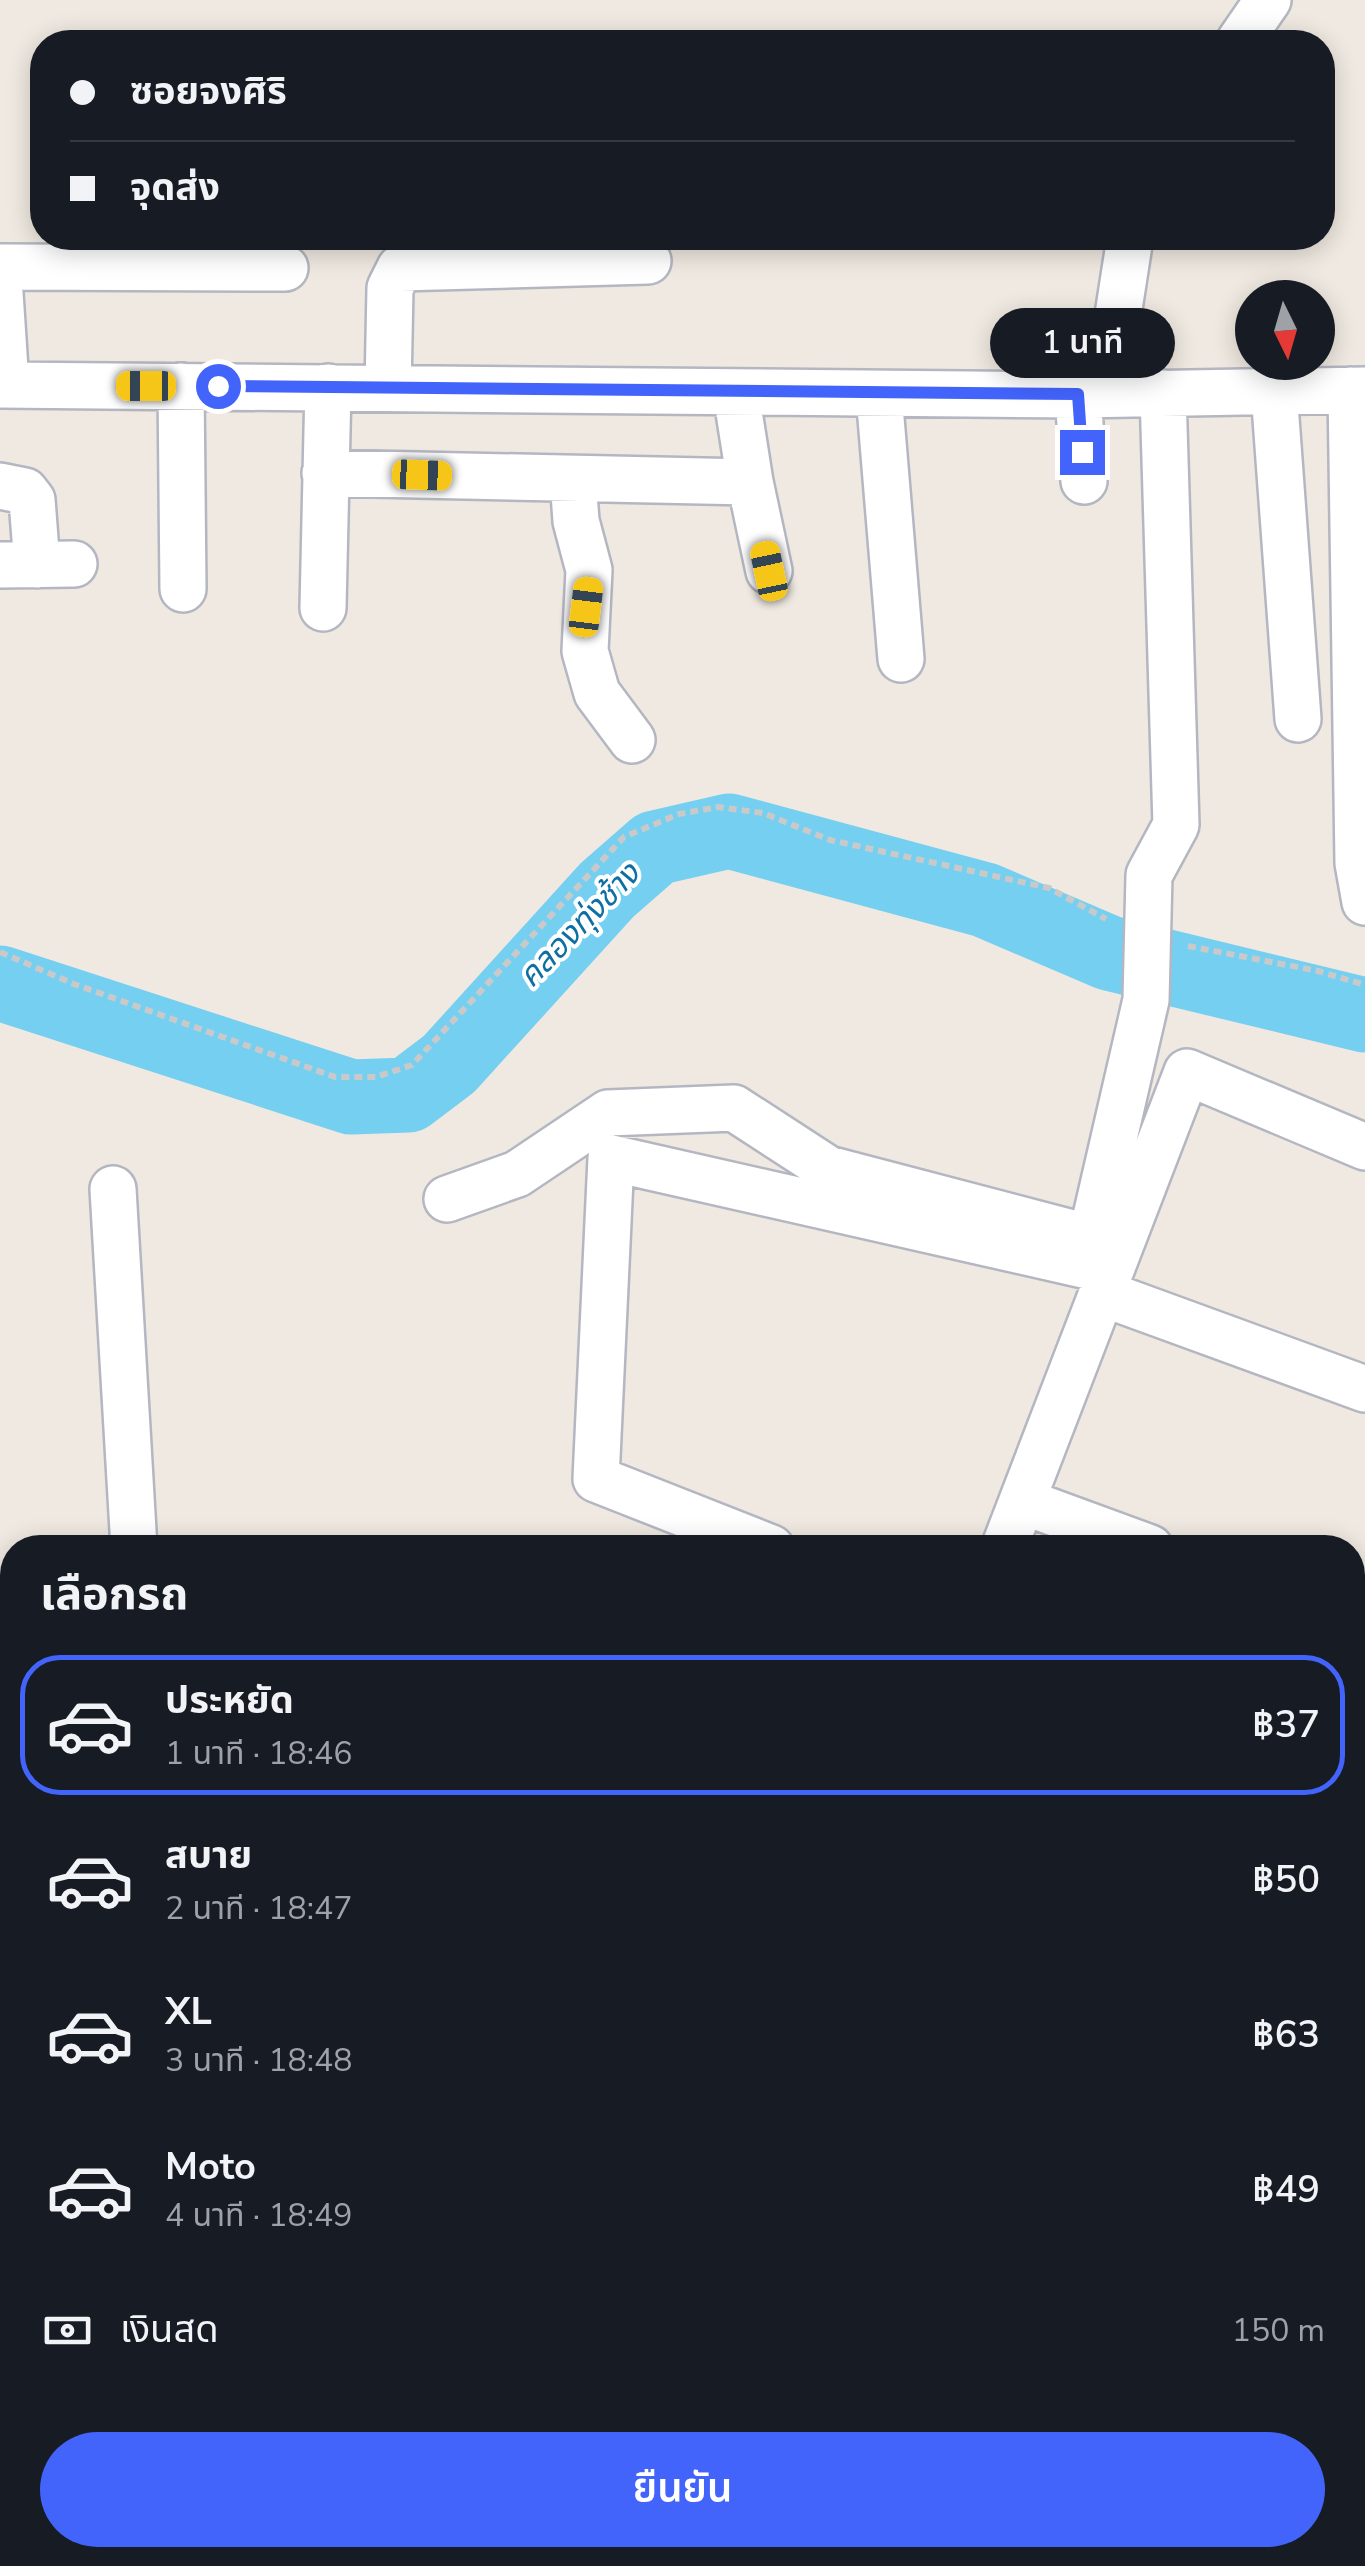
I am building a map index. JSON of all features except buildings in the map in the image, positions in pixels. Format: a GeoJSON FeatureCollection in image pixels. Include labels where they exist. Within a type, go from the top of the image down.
{"type":"FeatureCollection","features":[{"type":"Feature","properties":{"kind":"street"},"geometry":{"type":"LineString","coordinates":[[1247,30],[1268,0]]}},
{"type":"Feature","properties":{"kind":"street"},"geometry":{"type":"LineString","coordinates":[[1084,481],[1128,250]]}},
{"type":"Feature","properties":{"kind":"street"},"geometry":{"type":"LineString","coordinates":[[388,388],[390,288],[400,268],[413,264],[648,261]]}},
{"type":"Feature","properties":{"kind":"street"},"geometry":{"type":"LineString","coordinates":[[0,267],[285,268]]}},
{"type":"Feature","properties":{"kind":"street"},"geometry":{"type":"LineString","coordinates":[[0,293],[3,385],[879,394],[1358,390],[1358,863],[1365,902]]}},
{"type":"Feature","properties":{"kind":"street"},"geometry":{"type":"LineString","coordinates":[[181,386],[183,589]]}},
{"type":"Feature","properties":{"kind":"street"},"geometry":{"type":"LineString","coordinates":[[323,608],[328,387]]}},
{"type":"Feature","properties":{"kind":"street"},"geometry":{"type":"LineString","coordinates":[[1274,391],[1298,719]]}},
{"type":"Feature","properties":{"kind":"street"},"geometry":{"type":"LineString","coordinates":[[447,1199],[517,1174],[608,1112],[734,1108],[828,1169],[1091,1238],[1146,1000],[1149,875],[1176,825],[1163,392]]}},
{"type":"Feature","properties":{"kind":"street"},"geometry":{"type":"LineString","coordinates":[[736,393],[769,571]]}},
{"type":"Feature","properties":{"kind":"street"},"geometry":{"type":"LineString","coordinates":[[879,394],[901,658]]}},
{"type":"Feature","properties":{"kind":"street"},"geometry":{"type":"LineString","coordinates":[[325,473],[750,482]]}},
{"type":"Feature","properties":{"kind":"street"},"geometry":{"type":"LineString","coordinates":[[573,479],[576,521],[589,570],[585,651],[597,693],[632,740]]}},
{"type":"Feature","properties":{"kind":"street"},"geometry":{"type":"LineString","coordinates":[[0,486],[25,492],[32,500],[37,565]]}},
{"type":"Feature","properties":{"kind":"street"},"geometry":{"type":"LineString","coordinates":[[1009,1535],[1187,1072],[1365,1148]]}},
{"type":"Feature","properties":{"kind":"street"},"geometry":{"type":"LineString","coordinates":[[738,1535],[596,1479],[611,1158],[1106,1282],[1365,1389]]}},
{"type":"Feature","properties":{"kind":"street"},"geometry":{"type":"LineString","coordinates":[[113,1190],[133,1535]]}},
{"type":"Feature","properties":{"kind":"street"},"geometry":{"type":"LineString","coordinates":[[1022,1501],[1115,1535]]}},
{"type":"Feature","properties":{"kind":"path"},"geometry":{"type":"LineString","coordinates":[[0,952],[74,984],[336,1077],[376,1078],[412,1065],[624,837],[679,814],[718,807],[763,813],[830,840],[1050,888],[1119,926]]}},
{"type":"Feature","properties":{"kind":"path"},"geometry":{"type":"LineString","coordinates":[[1170,942],[1318,971],[1365,985]]}},
{"type":"Feature","properties":{"kind":"waterway","name":"คลองทุ่งช้าง"},"geometry":{"type":"LineString","coordinates":[[0,983],[351,1097],[408,1095],[449,1064],[607,890],[655,848],[729,831],[985,900],[1109,953],[1365,1015]]}},
{"type":"Feature","properties":{"kind":"route"},"geometry":{"type":"LineString","coordinates":[[218,386],[1078,394],[1082,452]]}}]}
